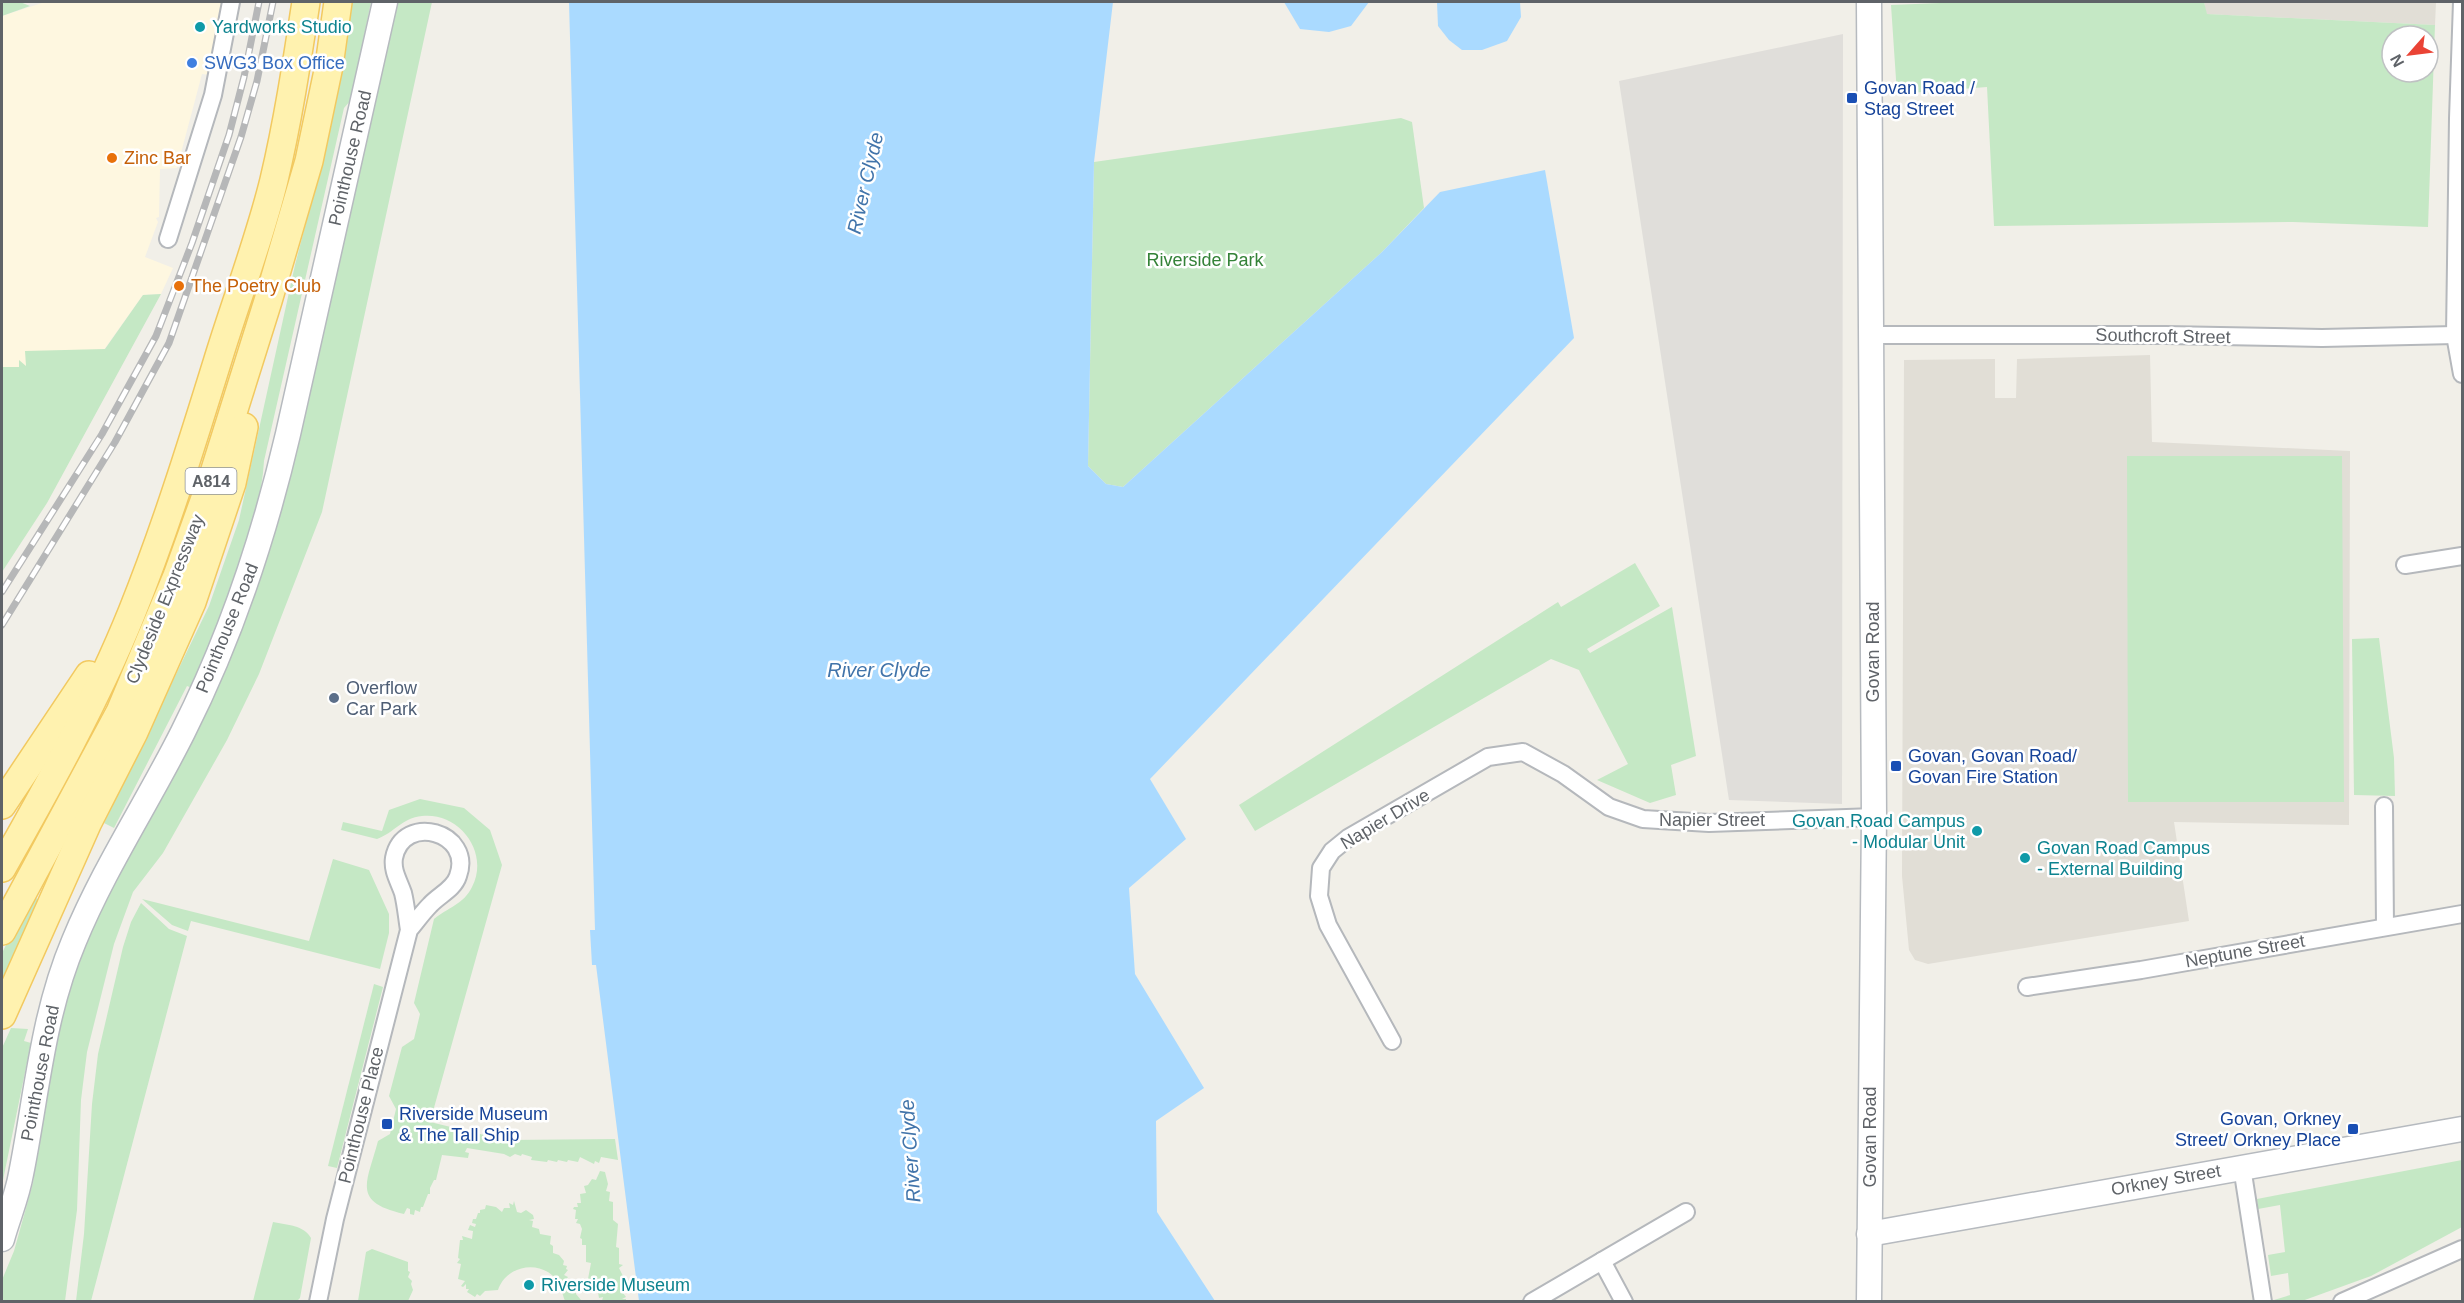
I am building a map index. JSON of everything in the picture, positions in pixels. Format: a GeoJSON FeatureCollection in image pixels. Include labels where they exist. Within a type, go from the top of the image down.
{"type":"FeatureCollection","features":[{"type":"Feature","properties":{"kind":"main road","name":"Clydeside Expressway"},"geometry":{"type":"LineString","coordinates":[[2,868],[85,715],[132,612],[192,444],[274,181],[306,2]]}},
{"type":"Feature","properties":{"kind":"main road","name":"Clydeside Expressway"},"geometry":{"type":"LineString","coordinates":[[2,931],[120,711],[177,576],[213,476],[309,161],[329,66],[338,2]]}},
{"type":"Feature","properties":{"kind":"main road","name":"A814"},"geometry":{"type":"LineString","coordinates":[[2,1015],[88,822],[143,712],[192,602],[232,483],[282,255]]}},
{"type":"Feature","properties":{"kind":"main road","name":"A814"},"geometry":{"type":"LineString","coordinates":[[2,805],[132,612]]}},
{"type":"Feature","properties":{"kind":"street"},"geometry":{"type":"LineString","coordinates":[[168,239],[213,96],[231,2]]}},
{"type":"Feature","properties":{"kind":"street","name":"Pointhouse Road"},"geometry":{"type":"LineString","coordinates":[[2,1234],[21,1176],[41,1052],[64,966],[102,879],[158,781],[209,676],[258,549],[275,492],[385,2]]}},
{"type":"Feature","properties":{"kind":"street","name":"Govan Road"},"geometry":{"type":"LineString","coordinates":[[1869,2],[1874,817],[1869,1302]]}},
{"type":"Feature","properties":{"kind":"street"},"geometry":{"type":"LineString","coordinates":[[2463,2],[2458,118],[2456,335],[2463,374]]}},
{"type":"Feature","properties":{"kind":"street","name":"Southcroft Street"},"geometry":{"type":"LineString","coordinates":[[1871,335],[2166,335],[2322,339],[2456,335]]}},
{"type":"Feature","properties":{"kind":"street"},"geometry":{"type":"LineString","coordinates":[[2405,566],[2463,555]]}},
{"type":"Feature","properties":{"kind":"street","name":"Napier Drive"},"geometry":{"type":"LineString","coordinates":[[1392,1041],[1328,925],[1319,896],[1321,868],[1332,851],[1348,838],[1488,758],[1523,752],[1563,774]]}},
{"type":"Feature","properties":{"kind":"street","name":"Napier Street"},"geometry":{"type":"LineString","coordinates":[[1563,774],[1609,807],[1643,819],[1709,823],[1874,817]]}},
{"type":"Feature","properties":{"kind":"street"},"geometry":{"type":"LineString","coordinates":[[2384,806],[2385,927]]}},
{"type":"Feature","properties":{"kind":"street","name":"Pointhouse Place"},"geometry":{"type":"LineString","coordinates":[[318,1302],[335,1219],[409,930],[403,894],[393,867],[394,855],[401,842],[410,835],[421,831],[433,831],[444,835],[459,853],[458,876],[452,887],[431,904],[409,930]]}},
{"type":"Feature","properties":{"kind":"street","name":"Neptune Street"},"geometry":{"type":"LineString","coordinates":[[2027,987],[2463,914]]}},
{"type":"Feature","properties":{"kind":"street","name":"Orkney Street"},"geometry":{"type":"LineString","coordinates":[[1869,1234],[2463,1129]]}},
{"type":"Feature","properties":{"kind":"street"},"geometry":{"type":"LineString","coordinates":[[2242,1167],[2263,1302]]}},
{"type":"Feature","properties":{"kind":"street"},"geometry":{"type":"LineString","coordinates":[[1532,1302],[1686,1212]]}},
{"type":"Feature","properties":{"kind":"street"},"geometry":{"type":"LineString","coordinates":[[2342,1302],[2463,1249]]}},
{"type":"Feature","properties":{"kind":"street"},"geometry":{"type":"LineString","coordinates":[[1602,1262],[1624,1302]]}},
{"type":"Feature","properties":{"kind":"shaded area"},"geometry":{"type":"Polygon","coordinates":[[[45,2],[222,2],[210,75],[202,74],[177,168],[160,169],[159,217],[156,218],[158,222],[145,257],[173,268],[161,294],[143,295],[34,448],[2,507],[2,16],[45,2]]]}},
{"type":"Feature","properties":{"kind":"shaded area"},"geometry":{"type":"Polygon","coordinates":[[[2204,2],[2436,2],[2435,24],[2206,14],[2204,2]]]}},
{"type":"Feature","properties":{"kind":"shaded area"},"geometry":{"type":"Polygon","coordinates":[[[1843,34],[1842,804],[1729,800],[1619,81],[1843,34]]]}},
{"type":"Feature","properties":{"kind":"shaded area"},"geometry":{"type":"Polygon","coordinates":[[[2150,355],[2152,442],[2350,451],[2349,825],[2174,822],[2189,921],[1928,964],[1915,960],[1909,950],[1902,876],[1904,360],[1995,359],[1995,398],[2016,398],[2017,359],[2150,355]]]}},
{"type":"Feature","properties":{"kind":"green space"},"geometry":{"type":"Polygon","coordinates":[[[2,2],[20,2],[30,6],[2,16],[2,2]]]}},
{"type":"Feature","properties":{"kind":"green space"},"geometry":{"type":"Polygon","coordinates":[[[352,2],[371,2],[351,100],[344,108],[251,528],[192,688],[187,686],[114,828],[104,823],[209,606],[239,520],[295,265],[328,138],[352,2]]]}},
{"type":"Feature","properties":{"kind":"green space"},"geometry":{"type":"Polygon","coordinates":[[[397,2],[432,2],[322,512],[259,674],[227,740],[163,853],[133,892],[114,944],[87,1052],[81,1100],[77,1210],[65,1301],[2,1302],[2,1280],[14,1251],[33,1183],[46,1080],[54,1040],[73,973],[104,901],[170,784],[199,727],[234,649],[268,556],[300,436],[397,2]]]}},
{"type":"Feature","properties":{"kind":"green space"},"geometry":{"type":"Polygon","coordinates":[[[1964,2],[2204,2],[2207,14],[2414,24],[2380,24],[2380,84],[2433,84],[2428,227],[2293,222],[1994,226],[1987,87],[1897,94],[1891,5],[1964,2]]]}},
{"type":"Feature","properties":{"kind":"green space","name":"Riverside Park"},"geometry":{"type":"Polygon","coordinates":[[[1401,118],[1412,122],[1424,208],[1382,252],[1123,487],[1106,484],[1088,466],[1094,162],[1401,118]]]}},
{"type":"Feature","properties":{"kind":"green space"},"geometry":{"type":"Polygon","coordinates":[[[161,294],[47,503],[2,572],[2,367],[19,367],[19,360],[26,366],[25,351],[105,349],[143,295],[161,294]]]}},
{"type":"Feature","properties":{"kind":"green space"},"geometry":{"type":"Polygon","coordinates":[[[2127,456],[2342,456],[2344,802],[2128,802],[2127,456]]]}},
{"type":"Feature","properties":{"kind":"green space"},"geometry":{"type":"Polygon","coordinates":[[[1635,563],[1660,606],[1587,649],[1590,653],[1672,607],[1696,756],[1671,765],[1676,795],[1650,803],[1597,780],[1628,764],[1579,670],[1551,659],[1255,831],[1239,805],[1558,602],[1561,607],[1635,563]]]}},
{"type":"Feature","properties":{"kind":"green space"},"geometry":{"type":"Polygon","coordinates":[[[2379,638],[2394,758],[2395,796],[2354,795],[2352,639],[2379,638]]]}},
{"type":"Feature","properties":{"kind":"green space"},"geometry":{"type":"Polygon","coordinates":[[[420,799],[464,808],[490,830],[502,865],[430,1122],[505,1140],[615,1139],[618,1160],[601,1157],[599,1163],[595,1161],[594,1164],[580,1157],[578,1162],[548,1160],[547,1162],[531,1160],[532,1157],[522,1154],[510,1157],[467,1148],[465,1152],[469,1153],[468,1158],[442,1155],[430,1194],[420,1212],[415,1210],[414,1215],[410,1214],[410,1209],[407,1208],[404,1214],[376,1203],[370,1197],[367,1189],[367,1179],[378,1141],[390,1134],[396,1109],[389,1096],[402,1047],[414,1039],[420,1014],[414,1003],[434,919],[460,902],[469,893],[477,874],[477,861],[474,848],[459,827],[436,816],[415,817],[377,839],[341,830],[343,822],[382,831],[389,810],[420,799]]]}},
{"type":"Feature","properties":{"kind":"green space"},"geometry":{"type":"Polygon","coordinates":[[[333,859],[369,870],[389,914],[389,933],[380,969],[191,921],[188,931],[172,925],[142,899],[309,941],[333,859]]]}},
{"type":"Feature","properties":{"kind":"green space"},"geometry":{"type":"Polygon","coordinates":[[[31,895],[39,900],[2,980],[2,953],[31,895]]]}},
{"type":"Feature","properties":{"kind":"green space"},"geometry":{"type":"Polygon","coordinates":[[[141,903],[169,929],[187,936],[91,1301],[76,1301],[84,1234],[92,1104],[98,1054],[123,947],[131,922],[141,903]]]}},
{"type":"Feature","properties":{"kind":"green space"},"geometry":{"type":"Polygon","coordinates":[[[374,984],[383,987],[337,1168],[328,1166],[374,984]]]}},
{"type":"Feature","properties":{"kind":"green space"},"geometry":{"type":"Polygon","coordinates":[[[11,1028],[28,1029],[24,1041],[31,1043],[2,1185],[2,1048],[11,1028]]]}},
{"type":"Feature","properties":{"kind":"green space"},"geometry":{"type":"Polygon","coordinates":[[[2462,1160],[2462,1227],[2371,1276],[2302,1301],[2274,1301],[2290,1295],[2288,1273],[2271,1276],[2268,1255],[2285,1252],[2280,1205],[2258,1209],[2257,1199],[2462,1160]]]}},
{"type":"Feature","properties":{"kind":"green space"},"geometry":{"type":"Polygon","coordinates":[[[600,1171],[605,1172],[608,1184],[606,1191],[610,1192],[609,1201],[613,1202],[613,1220],[618,1224],[616,1247],[619,1248],[619,1264],[623,1265],[619,1268],[626,1282],[626,1293],[623,1293],[626,1297],[622,1299],[626,1301],[602,1301],[603,1297],[599,1298],[596,1281],[588,1279],[591,1263],[586,1262],[586,1245],[582,1245],[580,1238],[582,1229],[580,1224],[576,1223],[578,1219],[575,1219],[576,1210],[573,1209],[578,1207],[577,1203],[581,1203],[580,1194],[586,1193],[584,1186],[588,1185],[592,1179],[596,1180],[600,1171]]]}},
{"type":"Feature","properties":{"kind":"green space"},"geometry":{"type":"Polygon","coordinates":[[[514,1201],[517,1212],[521,1213],[526,1210],[533,1215],[534,1219],[529,1220],[533,1221],[532,1227],[539,1229],[540,1234],[551,1236],[550,1244],[553,1246],[553,1253],[559,1255],[564,1261],[563,1265],[567,1266],[568,1270],[564,1275],[568,1277],[565,1281],[576,1287],[576,1294],[581,1300],[565,1301],[555,1278],[546,1271],[530,1267],[514,1271],[507,1276],[498,1290],[485,1291],[480,1296],[477,1294],[475,1297],[467,1292],[469,1289],[466,1289],[466,1284],[461,1286],[465,1281],[458,1279],[461,1264],[457,1263],[460,1259],[458,1258],[462,1236],[472,1239],[473,1231],[468,1230],[470,1225],[475,1227],[476,1224],[472,1223],[473,1219],[476,1219],[480,1210],[485,1209],[486,1205],[496,1207],[502,1212],[504,1208],[510,1208],[509,1203],[513,1205],[514,1201]]]}},
{"type":"Feature","properties":{"kind":"green space"},"geometry":{"type":"Polygon","coordinates":[[[273,1222],[300,1228],[311,1238],[300,1298],[297,1301],[253,1301],[273,1222]]]}},
{"type":"Feature","properties":{"kind":"green space"},"geometry":{"type":"Polygon","coordinates":[[[372,1249],[408,1262],[410,1272],[408,1277],[412,1281],[413,1290],[408,1301],[358,1301],[366,1252],[372,1249]]]}},
{"type":"Feature","properties":{"kind":"water","name":"River Clyde"},"geometry":{"type":"Polygon","coordinates":[[[569,2],[1113,2],[1094,162],[1088,466],[1106,484],[1123,487],[1382,252],[1440,192],[1545,170],[1574,338],[1150,779],[1186,839],[1129,888],[1135,974],[1204,1088],[1156,1121],[1157,1212],[1215,1301],[639,1301],[596,965],[592,965],[590,930],[595,930],[569,2]]]}},
{"type":"Feature","properties":{"kind":"water"},"geometry":{"type":"Polygon","coordinates":[[[1284,2],[1369,2],[1351,26],[1329,32],[1300,29],[1284,2]]]}},
{"type":"Feature","properties":{"kind":"water"},"geometry":{"type":"Polygon","coordinates":[[[1437,2],[1520,2],[1521,17],[1507,41],[1482,50],[1462,50],[1449,40],[1438,26],[1437,2]]]}},
{"type":"Feature","properties":{"kind":"railway"},"geometry":{"type":"LineString","coordinates":[[2,592],[102,434],[156,336],[192,243],[229,135],[244,77],[259,2]]}},
{"type":"Feature","properties":{"kind":"railway"},"geometry":{"type":"LineString","coordinates":[[2,625],[115,442],[169,343],[241,137],[257,81],[273,2]]}},
{"type":"Feature","properties":{"kind":"place","name":"Yardworks Studio"},"geometry":{"type":"Point","coordinates":[200,27]}},
{"type":"Feature","properties":{"kind":"place","name":"SWG3 Box Office"},"geometry":{"type":"Point","coordinates":[192,63]}},
{"type":"Feature","properties":{"kind":"place","name":"Govan Road / Stag Street"},"geometry":{"type":"Point","coordinates":[1852,98]}},
{"type":"Feature","properties":{"kind":"place","name":"Zinc Bar"},"geometry":{"type":"Point","coordinates":[112,158]}},
{"type":"Feature","properties":{"kind":"place","name":"The Poetry Club"},"geometry":{"type":"Point","coordinates":[179,286]}},
{"type":"Feature","properties":{"kind":"place","name":"Overflow Car Park"},"geometry":{"type":"Point","coordinates":[334,698]}},
{"type":"Feature","properties":{"kind":"place","name":"Govan, Govan Road/ Govan Fire Station"},"geometry":{"type":"Point","coordinates":[1896,766]}},
{"type":"Feature","properties":{"kind":"place","name":"Govan Road Campus - Modular Unit"},"geometry":{"type":"Point","coordinates":[1977,831]}},
{"type":"Feature","properties":{"kind":"place","name":"Govan Road Campus - External Building"},"geometry":{"type":"Point","coordinates":[2025,858]}},
{"type":"Feature","properties":{"kind":"place","name":"Riverside Museum & The Tall Ship"},"geometry":{"type":"Point","coordinates":[387,1124]}},
{"type":"Feature","properties":{"kind":"place","name":"Govan, Orkney Street/ Orkney Place"},"geometry":{"type":"Point","coordinates":[2353,1129]}},
{"type":"Feature","properties":{"kind":"place","name":"Riverside Museum"},"geometry":{"type":"Point","coordinates":[529,1285]}}]}
